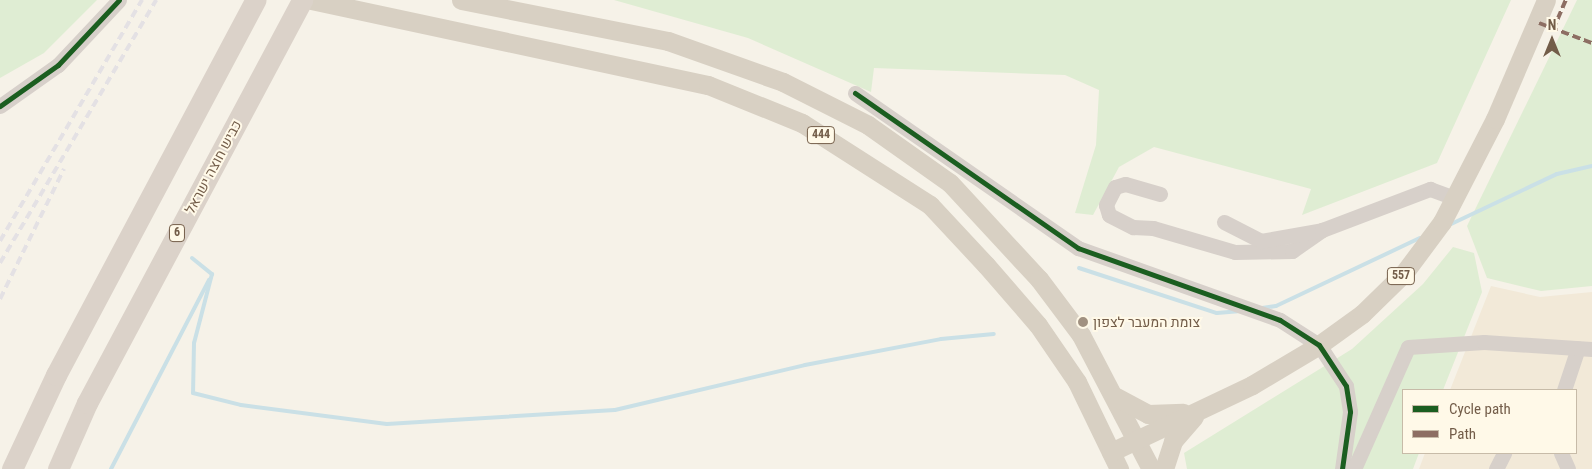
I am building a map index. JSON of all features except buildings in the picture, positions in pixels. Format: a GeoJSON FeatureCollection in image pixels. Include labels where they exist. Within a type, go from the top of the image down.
{"type":"FeatureCollection","features":[{"type":"Feature","properties":{"kind":"highway"},"geometry":{"type":"LineString","coordinates":[[12,469],[56,375],[256,0]]}},
{"type":"Feature","properties":{"kind":"highway","name":"כביש חוצה ישראל"},"geometry":{"type":"LineString","coordinates":[[58,469],[87,403],[302,0]]}},
{"type":"Feature","properties":{"kind":"main road","name":"444"},"geometry":{"type":"LineString","coordinates":[[311,0],[708,85],[802,124],[930,204],[1038,325],[1077,382],[1115,461]]}},
{"type":"Feature","properties":{"kind":"main road","name":"444"},"geometry":{"type":"LineString","coordinates":[[461,0],[668,41],[783,82],[868,125],[950,183],[1026,265],[1081,335],[1116,397],[1151,469]]}},
{"type":"Feature","properties":{"kind":"main road","name":"557"},"geometry":{"type":"LineString","coordinates":[[1115,461],[1138,441],[1320,345],[1362,314],[1404,273],[1455,198],[1546,0]]}},
{"type":"Feature","properties":{"kind":"main road"},"geometry":{"type":"LineString","coordinates":[[1116,397],[1148,414],[1199,410]]}},
{"type":"Feature","properties":{"kind":"main road"},"geometry":{"type":"LineString","coordinates":[[1164,469],[1173,441],[1199,410]]}},
{"type":"Feature","properties":{"kind":"street"},"geometry":{"type":"LineString","coordinates":[[0,106],[83,42],[119,0]]}},
{"type":"Feature","properties":{"kind":"street"},"geometry":{"type":"LineString","coordinates":[[0,92],[34,81]]}},
{"type":"Feature","properties":{"kind":"street"},"geometry":{"type":"LineString","coordinates":[[855,93],[1078,248],[1280,320],[1320,345],[1346,386],[1350,412],[1342,469]]}},
{"type":"Feature","properties":{"kind":"street"},"geometry":{"type":"LineString","coordinates":[[1160,194],[1125,184],[1115,187],[1106,205],[1109,215],[1133,228],[1153,228],[1235,252],[1292,251],[1322,230]]}},
{"type":"Feature","properties":{"kind":"street"},"geometry":{"type":"LineString","coordinates":[[1224,222],[1261,241],[1322,230],[1430,189],[1455,198]]}},
{"type":"Feature","properties":{"kind":"street"},"geometry":{"type":"LineString","coordinates":[[1354,469],[1408,347],[1484,342],[1585,348],[1564,389]]}},
{"type":"Feature","properties":{"kind":"street"},"geometry":{"type":"LineString","coordinates":[[1496,469],[1504,454]]}},
{"type":"Feature","properties":{"kind":"street"},"geometry":{"type":"LineString","coordinates":[[1561,454],[1568,469]]}},
{"type":"Feature","properties":{"kind":"shaded area"},"geometry":{"type":"Polygon","coordinates":[[[1491,286],[1540,297],[1592,292],[1592,469],[1419,469],[1425,454],[1577,454],[1577,389],[1450,389],[1491,286]]]}},
{"type":"Feature","properties":{"kind":"green space"},"geometry":{"type":"Polygon","coordinates":[[[0,0],[97,0],[44,53],[0,78],[0,0]]]}},
{"type":"Feature","properties":{"kind":"green space"},"geometry":{"type":"Polygon","coordinates":[[[614,0],[1511,0],[1437,163],[1302,215],[1311,189],[1154,147],[1119,167],[1093,215],[1075,213],[1096,145],[1099,90],[1065,75],[874,68],[871,92],[748,38],[614,0]]]}},
{"type":"Feature","properties":{"kind":"green space"},"geometry":{"type":"Polygon","coordinates":[[[1577,0],[1592,0],[1592,286],[1541,291],[1487,278],[1467,226],[1577,0]]]}},
{"type":"Feature","properties":{"kind":"green space"},"geometry":{"type":"Polygon","coordinates":[[[1453,247],[1474,253],[1482,292],[1443,389],[1402,389],[1402,454],[1419,454],[1413,469],[1187,469],[1184,453],[1352,349],[1423,284],[1453,247]]]}},
{"type":"Feature","properties":{"kind":"waterway"},"geometry":{"type":"LineString","coordinates":[[1449,225],[1557,174],[1592,166]]}},
{"type":"Feature","properties":{"kind":"waterway"},"geometry":{"type":"LineString","coordinates":[[1262,308],[1276,306],[1420,238]]}},
{"type":"Feature","properties":{"kind":"waterway"},"geometry":{"type":"LineString","coordinates":[[192,258],[212,274],[194,343],[193,393],[241,405],[387,424],[615,410],[805,365],[941,339],[994,334]]}},
{"type":"Feature","properties":{"kind":"waterway"},"geometry":{"type":"LineString","coordinates":[[1079,268],[1217,313],[1238,311]]}},
{"type":"Feature","properties":{"kind":"waterway"},"geometry":{"type":"LineString","coordinates":[[111,469],[209,280]]}},
{"type":"Feature","properties":{"kind":"railway"},"geometry":{"type":"LineString","coordinates":[[0,241],[142,0]]}},
{"type":"Feature","properties":{"kind":"railway"},"geometry":{"type":"LineString","coordinates":[[0,263],[156,0]]}},
{"type":"Feature","properties":{"kind":"railway"},"geometry":{"type":"LineString","coordinates":[[0,299],[64,169]]}},
{"type":"Feature","properties":{"kind":"marked path"},"geometry":{"type":"LineString","coordinates":[[1553,30],[1566,0]]}},
{"type":"Feature","properties":{"kind":"marked path"},"geometry":{"type":"LineString","coordinates":[[1539,23],[1592,43]]}},
{"type":"Feature","properties":{"kind":"cycle path"},"geometry":{"type":"LineString","coordinates":[[0,106],[58,65],[119,0]]}},
{"type":"Feature","properties":{"kind":"cycle path"},"geometry":{"type":"LineString","coordinates":[[855,93],[1078,248],[1280,320],[1319,345],[1346,386],[1350,412],[1342,469]]}},
{"type":"Feature","properties":{"kind":"place","name":"צומת המעבר לצפון"},"geometry":{"type":"Point","coordinates":[1083,322]}}]}
